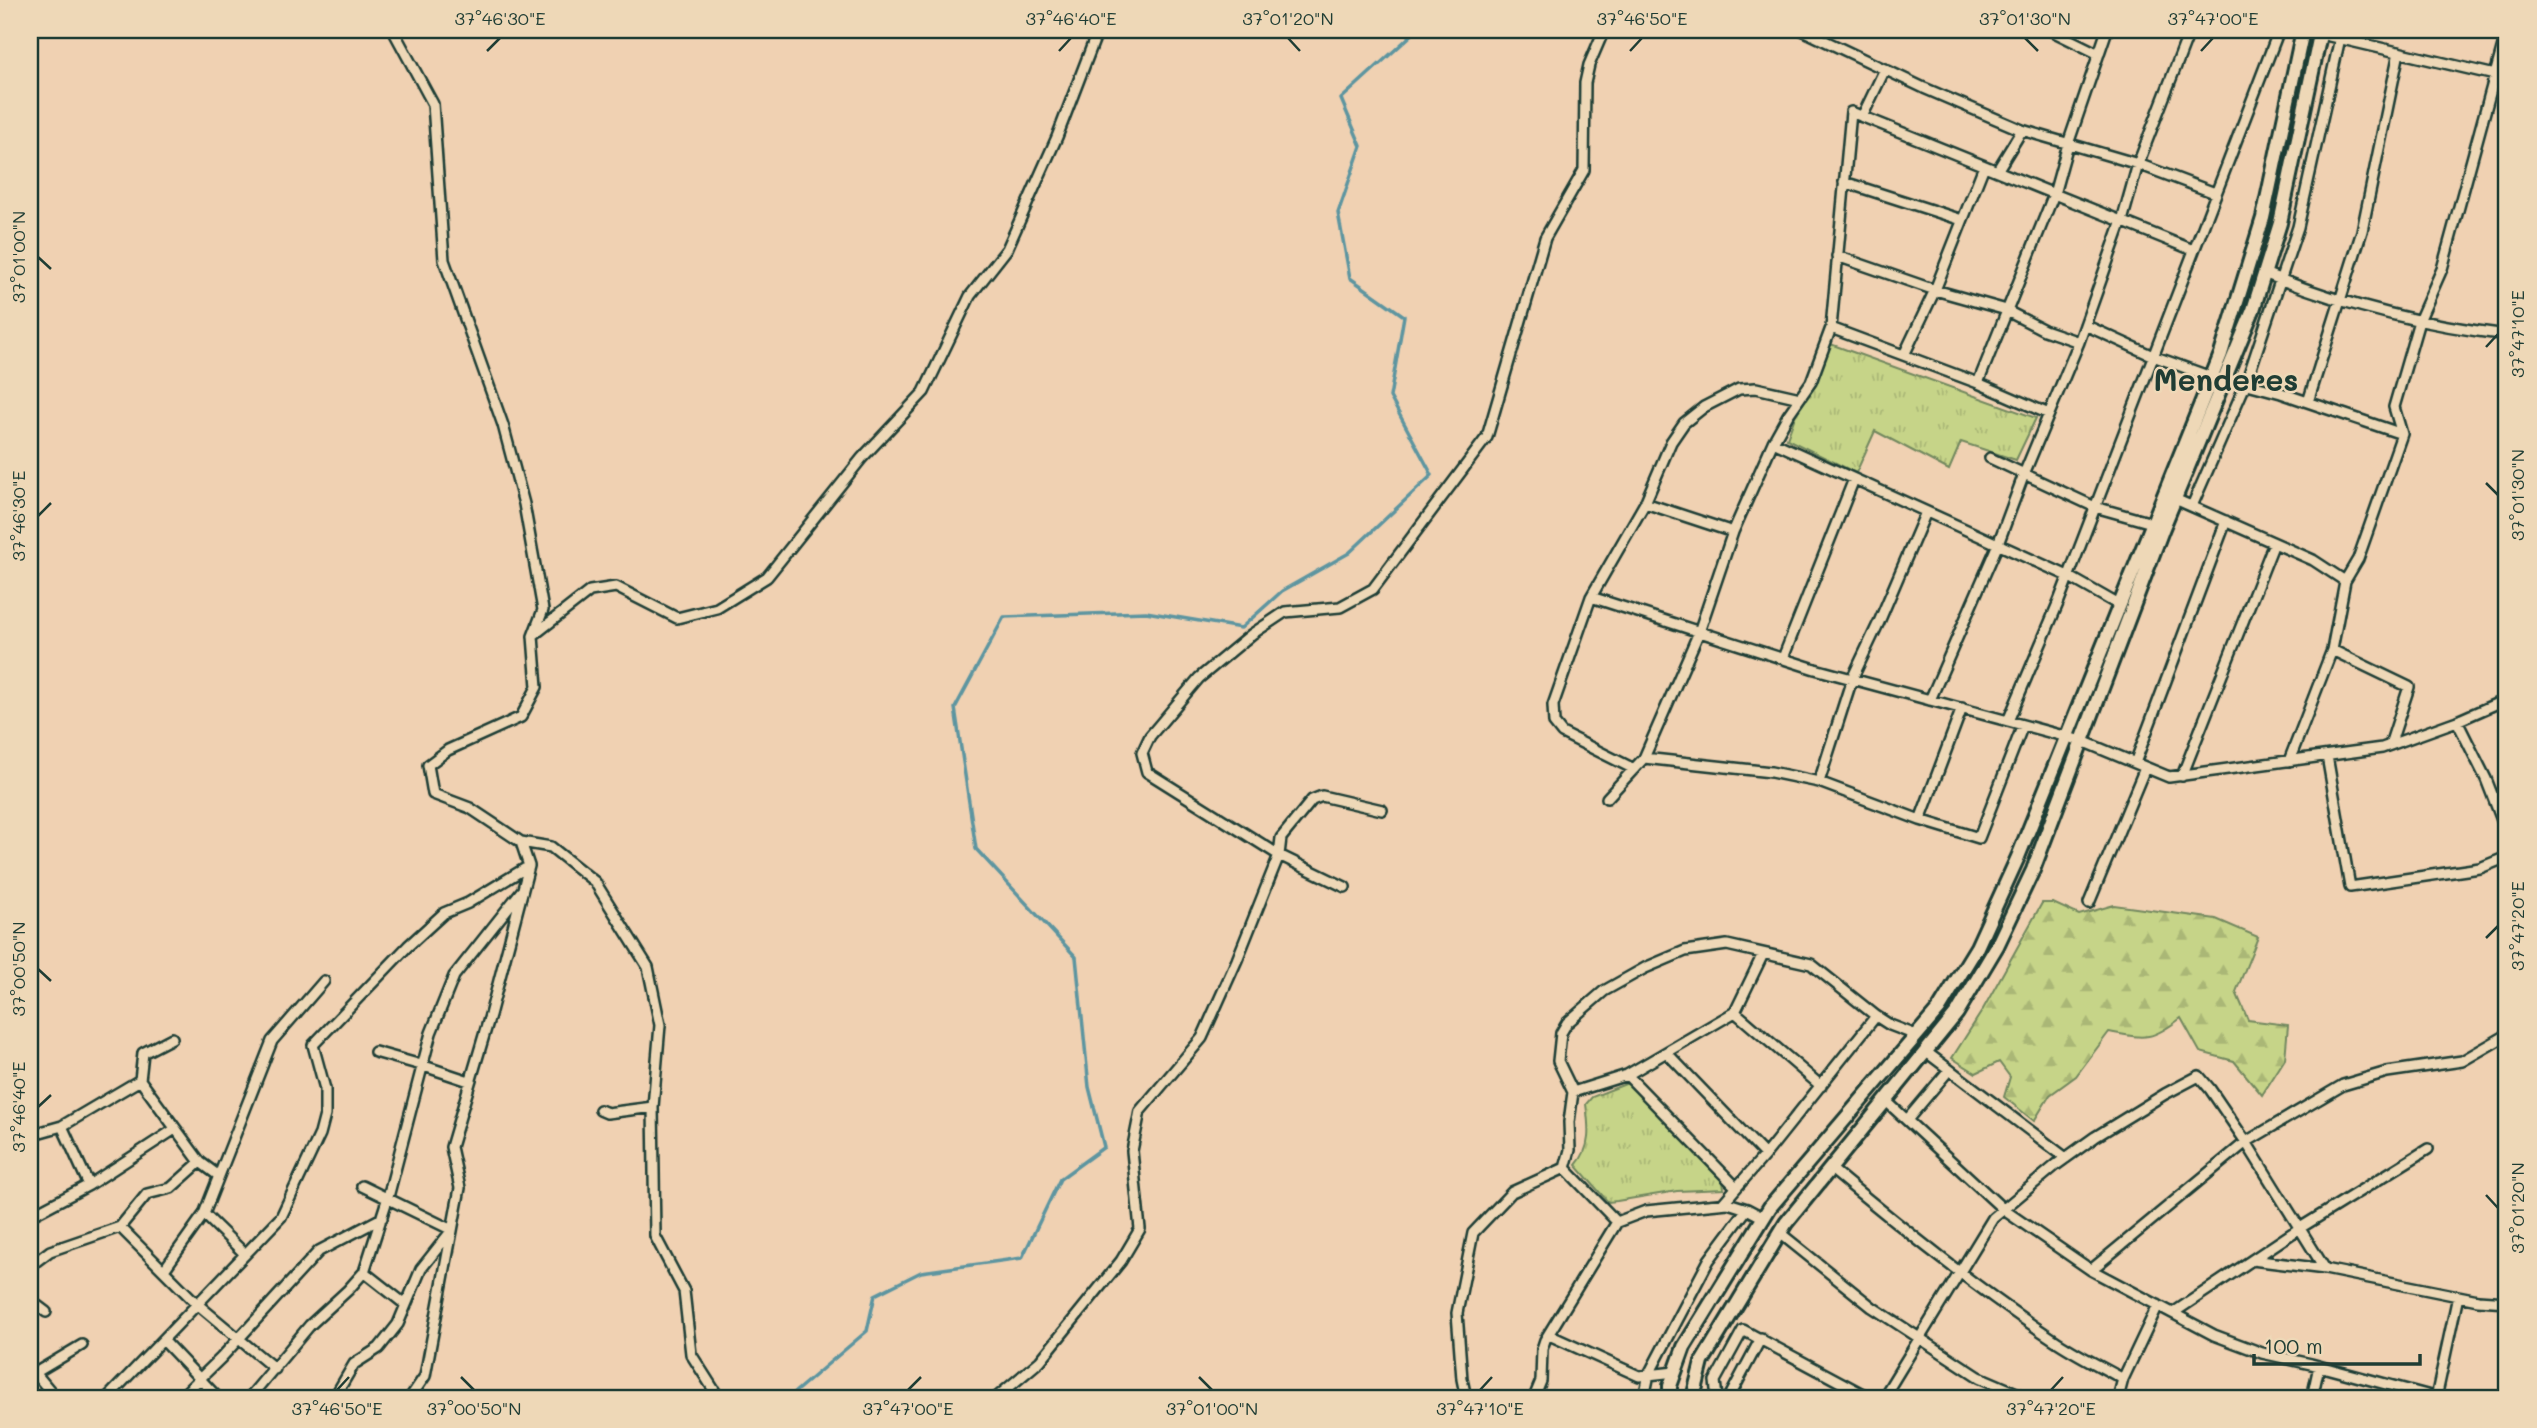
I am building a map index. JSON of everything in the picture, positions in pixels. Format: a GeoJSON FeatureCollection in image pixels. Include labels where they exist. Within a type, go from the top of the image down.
{"type":"FeatureCollection","features":[{"type":"Feature","properties":{"kind":"main road"},"geometry":{"type":"LineString","coordinates":[[1693,1398],[1702,1362],[1780,1233],[1956,1013],[1997,946],[2033,870],[2175,499],[2218,377],[2221,354],[2263,218],[2303,30]]}},
{"type":"Feature","properties":{"kind":"main road"},"geometry":{"type":"LineString","coordinates":[[1670,1398],[1670,1386],[1684,1347],[1770,1207],[1939,1009],[1977,947],[2018,857],[2152,523],[2218,377],[2253,310],[2280,223],[2321,32]]}},
{"type":"Feature","properties":{"kind":"street"},"geometry":{"type":"LineString","coordinates":[[393,30],[433,104],[444,260],[503,425],[524,504],[543,610],[533,636],[537,687],[521,717],[448,750],[428,765],[433,794],[470,808],[521,842],[551,847],[595,882],[648,967],[660,1025],[653,1107],[655,1236],[684,1291],[691,1354],[719,1398]]}},
{"type":"Feature","properties":{"kind":"street"},"geometry":{"type":"LineString","coordinates":[[533,636],[590,591],[616,587],[677,618],[717,608],[767,577],[862,458],[924,392],[970,296],[1007,248],[1058,137],[1098,30]]}},
{"type":"Feature","properties":{"kind":"street"},"geometry":{"type":"LineString","coordinates":[[1345,887],[1279,855],[1147,772],[1142,753],[1150,736],[1199,677],[1252,634],[1285,612],[1340,607],[1373,589],[1487,437],[1545,237],[1584,170],[1585,83],[1589,65],[1604,30]]}},
{"type":"Feature","properties":{"kind":"street"},"geometry":{"type":"LineString","coordinates":[[1802,30],[2022,130],[2138,164],[2215,193]]}},
{"type":"Feature","properties":{"kind":"street"},"geometry":{"type":"LineString","coordinates":[[2050,30],[2099,54]]}},
{"type":"Feature","properties":{"kind":"street"},"geometry":{"type":"LineString","coordinates":[[1979,383],[2054,194],[2107,30]]}},
{"type":"Feature","properties":{"kind":"street"},"geometry":{"type":"LineString","coordinates":[[1930,700],[1998,544],[2079,342],[2122,221],[2138,164],[2190,30]]}},
{"type":"Feature","properties":{"kind":"street"},"geometry":{"type":"LineString","coordinates":[[2008,720],[2068,576],[2279,30]]}},
{"type":"Feature","properties":{"kind":"street"},"geometry":{"type":"LineString","coordinates":[[2289,761],[2332,650],[2345,581],[2358,559],[2402,434],[2394,407],[2419,321],[2442,269],[2507,31]]}},
{"type":"Feature","properties":{"kind":"street"},"geometry":{"type":"LineString","coordinates":[[2321,32],[2507,76]]}},
{"type":"Feature","properties":{"kind":"street"},"geometry":{"type":"LineString","coordinates":[[2192,506],[2246,383],[2298,227],[2340,38]]}},
{"type":"Feature","properties":{"kind":"street"},"geometry":{"type":"LineString","coordinates":[[2308,402],[2362,231],[2399,52]]}},
{"type":"Feature","properties":{"kind":"street"},"geometry":{"type":"LineString","coordinates":[[1862,117],[1885,69]]}},
{"type":"Feature","properties":{"kind":"street"},"geometry":{"type":"LineString","coordinates":[[1607,798],[1644,758],[1699,632],[1734,532],[1773,442],[1811,382],[1831,328],[1851,112],[2193,250]]}},
{"type":"Feature","properties":{"kind":"street"},"geometry":{"type":"LineString","coordinates":[[1997,171],[2022,130]]}},
{"type":"Feature","properties":{"kind":"street"},"geometry":{"type":"LineString","coordinates":[[1903,355],[1935,290],[1984,166]]}},
{"type":"Feature","properties":{"kind":"street"},"geometry":{"type":"LineString","coordinates":[[1844,182],[1962,220]]}},
{"type":"Feature","properties":{"kind":"street"},"geometry":{"type":"LineString","coordinates":[[1838,256],[1935,290],[2007,311],[2044,330],[2079,342]]}},
{"type":"Feature","properties":{"kind":"street"},"geometry":{"type":"LineString","coordinates":[[2264,273],[2338,301],[2419,321],[2507,335]]}},
{"type":"Feature","properties":{"kind":"street"},"geometry":{"type":"LineString","coordinates":[[2085,325],[2152,356],[2308,402],[2402,434]]}},
{"type":"Feature","properties":{"kind":"street"},"geometry":{"type":"LineString","coordinates":[[1831,328],[1979,383],[2049,414]]}},
{"type":"Feature","properties":{"kind":"street"},"geometry":{"type":"LineString","coordinates":[[1634,769],[1562,733],[1554,723],[1553,705],[1591,597],[1645,503],[1671,442],[1684,423],[1704,407],[1739,389],[1756,388],[1800,398]]}},
{"type":"Feature","properties":{"kind":"street"},"geometry":{"type":"LineString","coordinates":[[1773,442],[2068,576],[2119,605]]}},
{"type":"Feature","properties":{"kind":"street"},"geometry":{"type":"LineString","coordinates":[[1990,458],[2095,507],[2152,523]]}},
{"type":"Feature","properties":{"kind":"street"},"geometry":{"type":"LineString","coordinates":[[1783,658],[1854,479]]}},
{"type":"Feature","properties":{"kind":"street"},"geometry":{"type":"LineString","coordinates":[[2175,499],[2313,560],[2345,581]]}},
{"type":"Feature","properties":{"kind":"street"},"geometry":{"type":"LineString","coordinates":[[1645,503],[1734,532]]}},
{"type":"Feature","properties":{"kind":"street"},"geometry":{"type":"LineString","coordinates":[[1819,782],[1852,679],[1880,622],[1927,512]]}},
{"type":"Feature","properties":{"kind":"street"},"geometry":{"type":"LineString","coordinates":[[2135,763],[2226,521]]}},
{"type":"Feature","properties":{"kind":"street"},"geometry":{"type":"LineString","coordinates":[[2182,776],[2274,543]]}},
{"type":"Feature","properties":{"kind":"street"},"geometry":{"type":"LineString","coordinates":[[1591,597],[1852,679],[2082,741],[2169,777],[2390,746],[2456,722],[2507,699]]}},
{"type":"Feature","properties":{"kind":"street"},"geometry":{"type":"LineString","coordinates":[[2332,650],[2409,687],[2390,746]]}},
{"type":"Feature","properties":{"kind":"street"},"geometry":{"type":"LineString","coordinates":[[1920,820],[1962,708]]}},
{"type":"Feature","properties":{"kind":"street"},"geometry":{"type":"LineString","coordinates":[[2456,722],[2486,779],[2507,833]]}},
{"type":"Feature","properties":{"kind":"street"},"geometry":{"type":"LineString","coordinates":[[1644,758],[1771,772],[1819,782],[1920,820],[1979,838],[2023,725]]}},
{"type":"Feature","properties":{"kind":"street"},"geometry":{"type":"LineString","coordinates":[[2327,756],[2350,887],[2480,868],[2507,857]]}},
{"type":"Feature","properties":{"kind":"street"},"geometry":{"type":"LineString","coordinates":[[2089,903],[2145,768]]}},
{"type":"Feature","properties":{"kind":"street"},"geometry":{"type":"LineString","coordinates":[[996,1398],[1040,1361],[1121,1261],[1140,1229],[1132,1152],[1140,1111],[1202,1038],[1279,855],[1281,838],[1312,800],[1322,796],[1382,810]]}},
{"type":"Feature","properties":{"kind":"street"},"geometry":{"type":"LineString","coordinates":[[410,1398],[425,1376],[460,1188],[451,1147],[490,1015],[529,866],[521,842]]}},
{"type":"Feature","properties":{"kind":"street"},"geometry":{"type":"LineString","coordinates":[[107,1398],[281,1217],[320,1134],[326,1115],[326,1089],[313,1045],[408,946],[444,913],[468,903],[529,866]]}},
{"type":"Feature","properties":{"kind":"street"},"geometry":{"type":"LineString","coordinates":[[249,1398],[310,1325],[364,1272],[388,1197],[421,1065],[454,976],[523,890]]}},
{"type":"Feature","properties":{"kind":"street"},"geometry":{"type":"LineString","coordinates":[[1566,1168],[1570,1150],[1569,1122],[1573,1092],[1558,1062],[1561,1033],[1567,1023],[1604,991],[1645,968],[1685,951],[1727,944],[1811,964],[1876,1016],[1890,1025],[1916,1035]]}},
{"type":"Feature","properties":{"kind":"street"},"geometry":{"type":"LineString","coordinates":[[1573,1092],[1627,1075],[1735,1012],[1763,954]]}},
{"type":"Feature","properties":{"kind":"street"},"geometry":{"type":"LineString","coordinates":[[164,1270],[204,1213],[271,1041],[324,981]]}},
{"type":"Feature","properties":{"kind":"street"},"geometry":{"type":"LineString","coordinates":[[1735,1012],[1821,1086]]}},
{"type":"Feature","properties":{"kind":"street"},"geometry":{"type":"LineString","coordinates":[[1723,1203],[1765,1155],[1876,1016]]}},
{"type":"Feature","properties":{"kind":"street"},"geometry":{"type":"LineString","coordinates":[[2091,1270],[2246,1142],[2343,1085],[2387,1072],[2462,1061],[2507,1035]]}},
{"type":"Feature","properties":{"kind":"street"},"geometry":{"type":"LineString","coordinates":[[172,1038],[144,1053],[141,1080],[200,1163],[219,1176]]}},
{"type":"Feature","properties":{"kind":"street"},"geometry":{"type":"LineString","coordinates":[[1925,1051],[2066,1158]]}},
{"type":"Feature","properties":{"kind":"street"},"geometry":{"type":"LineString","coordinates":[[375,1052],[469,1081]]}},
{"type":"Feature","properties":{"kind":"street"},"geometry":{"type":"LineString","coordinates":[[1667,1053],[1765,1155]]}},
{"type":"Feature","properties":{"kind":"street"},"geometry":{"type":"LineString","coordinates":[[1907,1121],[1948,1070]]}},
{"type":"Feature","properties":{"kind":"street"},"geometry":{"type":"LineString","coordinates":[[1627,1075],[1737,1187]]}},
{"type":"Feature","properties":{"kind":"street"},"geometry":{"type":"LineString","coordinates":[[1883,1398],[1993,1219],[2066,1158],[2130,1115],[2199,1076],[2246,1142],[2325,1269]]}},
{"type":"Feature","properties":{"kind":"street"},"geometry":{"type":"LineString","coordinates":[[30,1135],[62,1126],[141,1080]]}},
{"type":"Feature","properties":{"kind":"street"},"geometry":{"type":"LineString","coordinates":[[1885,1100],[2004,1210],[2091,1270],[2214,1335],[2262,1353],[2437,1398],[2458,1296]]}},
{"type":"Feature","properties":{"kind":"street"},"geometry":{"type":"LineString","coordinates":[[600,1110],[607,1113],[653,1107]]}},
{"type":"Feature","properties":{"kind":"street"},"geometry":{"type":"LineString","coordinates":[[62,1126],[89,1185]]}},
{"type":"Feature","properties":{"kind":"street"},"geometry":{"type":"LineString","coordinates":[[31,1212],[89,1185],[175,1129]]}},
{"type":"Feature","properties":{"kind":"street"},"geometry":{"type":"LineString","coordinates":[[2173,1313],[2300,1228],[2428,1149]]}},
{"type":"Feature","properties":{"kind":"street"},"geometry":{"type":"LineString","coordinates":[[30,1266],[50,1251],[120,1227],[147,1194],[171,1188],[200,1163]]}},
{"type":"Feature","properties":{"kind":"street"},"geometry":{"type":"LineString","coordinates":[[1566,1168],[1616,1222]]}},
{"type":"Feature","properties":{"kind":"street"},"geometry":{"type":"LineString","coordinates":[[1466,1398],[1457,1313],[1473,1233],[1512,1192],[1566,1168]]}},
{"type":"Feature","properties":{"kind":"street"},"geometry":{"type":"LineString","coordinates":[[1830,1168],[1960,1272],[2055,1340],[2123,1379]]}},
{"type":"Feature","properties":{"kind":"street"},"geometry":{"type":"LineString","coordinates":[[362,1186],[452,1230]]}},
{"type":"Feature","properties":{"kind":"street"},"geometry":{"type":"LineString","coordinates":[[1534,1398],[1541,1381],[1542,1349],[1616,1222],[1646,1211],[1723,1203],[1747,1209],[1764,1218]]}},
{"type":"Feature","properties":{"kind":"street"},"geometry":{"type":"LineString","coordinates":[[1644,1398],[1649,1374],[1709,1260],[1747,1209]]}},
{"type":"Feature","properties":{"kind":"street"},"geometry":{"type":"LineString","coordinates":[[204,1213],[245,1254]]}},
{"type":"Feature","properties":{"kind":"street"},"geometry":{"type":"LineString","coordinates":[[180,1398],[239,1339],[319,1251],[382,1218]]}},
{"type":"Feature","properties":{"kind":"street"},"geometry":{"type":"LineString","coordinates":[[120,1227],[197,1303],[275,1368]]}},
{"type":"Feature","properties":{"kind":"street"},"geometry":{"type":"LineString","coordinates":[[336,1397],[354,1364],[379,1348],[398,1324],[421,1269],[452,1230]]}},
{"type":"Feature","properties":{"kind":"street"},"geometry":{"type":"LineString","coordinates":[[1780,1233],[1872,1307],[1979,1377],[2028,1398]]}},
{"type":"Feature","properties":{"kind":"street"},"geometry":{"type":"LineString","coordinates":[[2252,1260],[2325,1269],[2458,1296],[2507,1302]]}},
{"type":"Feature","properties":{"kind":"street"},"geometry":{"type":"LineString","coordinates":[[364,1272],[406,1305]]}},
{"type":"Feature","properties":{"kind":"street"},"geometry":{"type":"LineString","coordinates":[[30,1300],[46,1312]]}},
{"type":"Feature","properties":{"kind":"street"},"geometry":{"type":"LineString","coordinates":[[2118,1398],[2123,1379],[2158,1305]]}},
{"type":"Feature","properties":{"kind":"street"},"geometry":{"type":"LineString","coordinates":[[1717,1398],[1715,1381],[1743,1329],[1870,1398]]}},
{"type":"Feature","properties":{"kind":"street"},"geometry":{"type":"LineString","coordinates":[[1549,1335],[1639,1376],[1675,1372]]}},
{"type":"Feature","properties":{"kind":"street"},"geometry":{"type":"LineString","coordinates":[[1729,1398],[1761,1338]]}},
{"type":"Feature","properties":{"kind":"street"},"geometry":{"type":"LineString","coordinates":[[163,1340],[218,1398]]}},
{"type":"Feature","properties":{"kind":"street"},"geometry":{"type":"LineString","coordinates":[[56,1398],[33,1375],[82,1345]]}},
{"type":"Feature","properties":{"kind":"street"},"geometry":{"type":"LineString","coordinates":[[2312,1398],[2319,1366]]}},
{"type":"Feature","properties":{"kind":"green space"},"geometry":{"type":"Polygon","coordinates":[[[1822,341],[2036,418],[2016,460],[1961,442],[1949,470],[1875,431],[1856,473],[1787,439],[1822,341]]]}},
{"type":"Feature","properties":{"kind":"green space"},"geometry":{"type":"Polygon","coordinates":[[[2042,903],[2053,903],[2079,915],[2114,905],[2216,919],[2258,937],[2236,992],[2248,1020],[2288,1025],[2285,1059],[2262,1095],[2234,1061],[2200,1052],[2181,1018],[2162,1031],[2148,1036],[2109,1032],[2076,1076],[2050,1095],[2034,1121],[2004,1097],[2010,1077],[1999,1062],[1976,1073],[1952,1058],[1982,1011],[2042,903]]]}},
{"type":"Feature","properties":{"kind":"green space"},"geometry":{"type":"Polygon","coordinates":[[[1628,1083],[1723,1181],[1724,1189],[1677,1191],[1608,1202],[1576,1165],[1587,1144],[1586,1104],[1592,1097],[1628,1083]]]}},
{"type":"Feature","properties":{"kind":"waterway"},"geometry":{"type":"LineString","coordinates":[[790,1398],[867,1331],[875,1295],[921,1272],[1022,1258],[1060,1179],[1104,1147],[1089,1087],[1076,957],[976,849],[955,708],[1004,617],[1146,612],[1241,628],[1282,591],[1349,553],[1432,475],[1390,397],[1404,316],[1350,278],[1338,213],[1361,146],[1341,99],[1417,30]]}},
{"type":"Feature","properties":{"kind":"district","name":"Menderes"},"geometry":{"type":"Point","coordinates":[2226,379]}}]}
